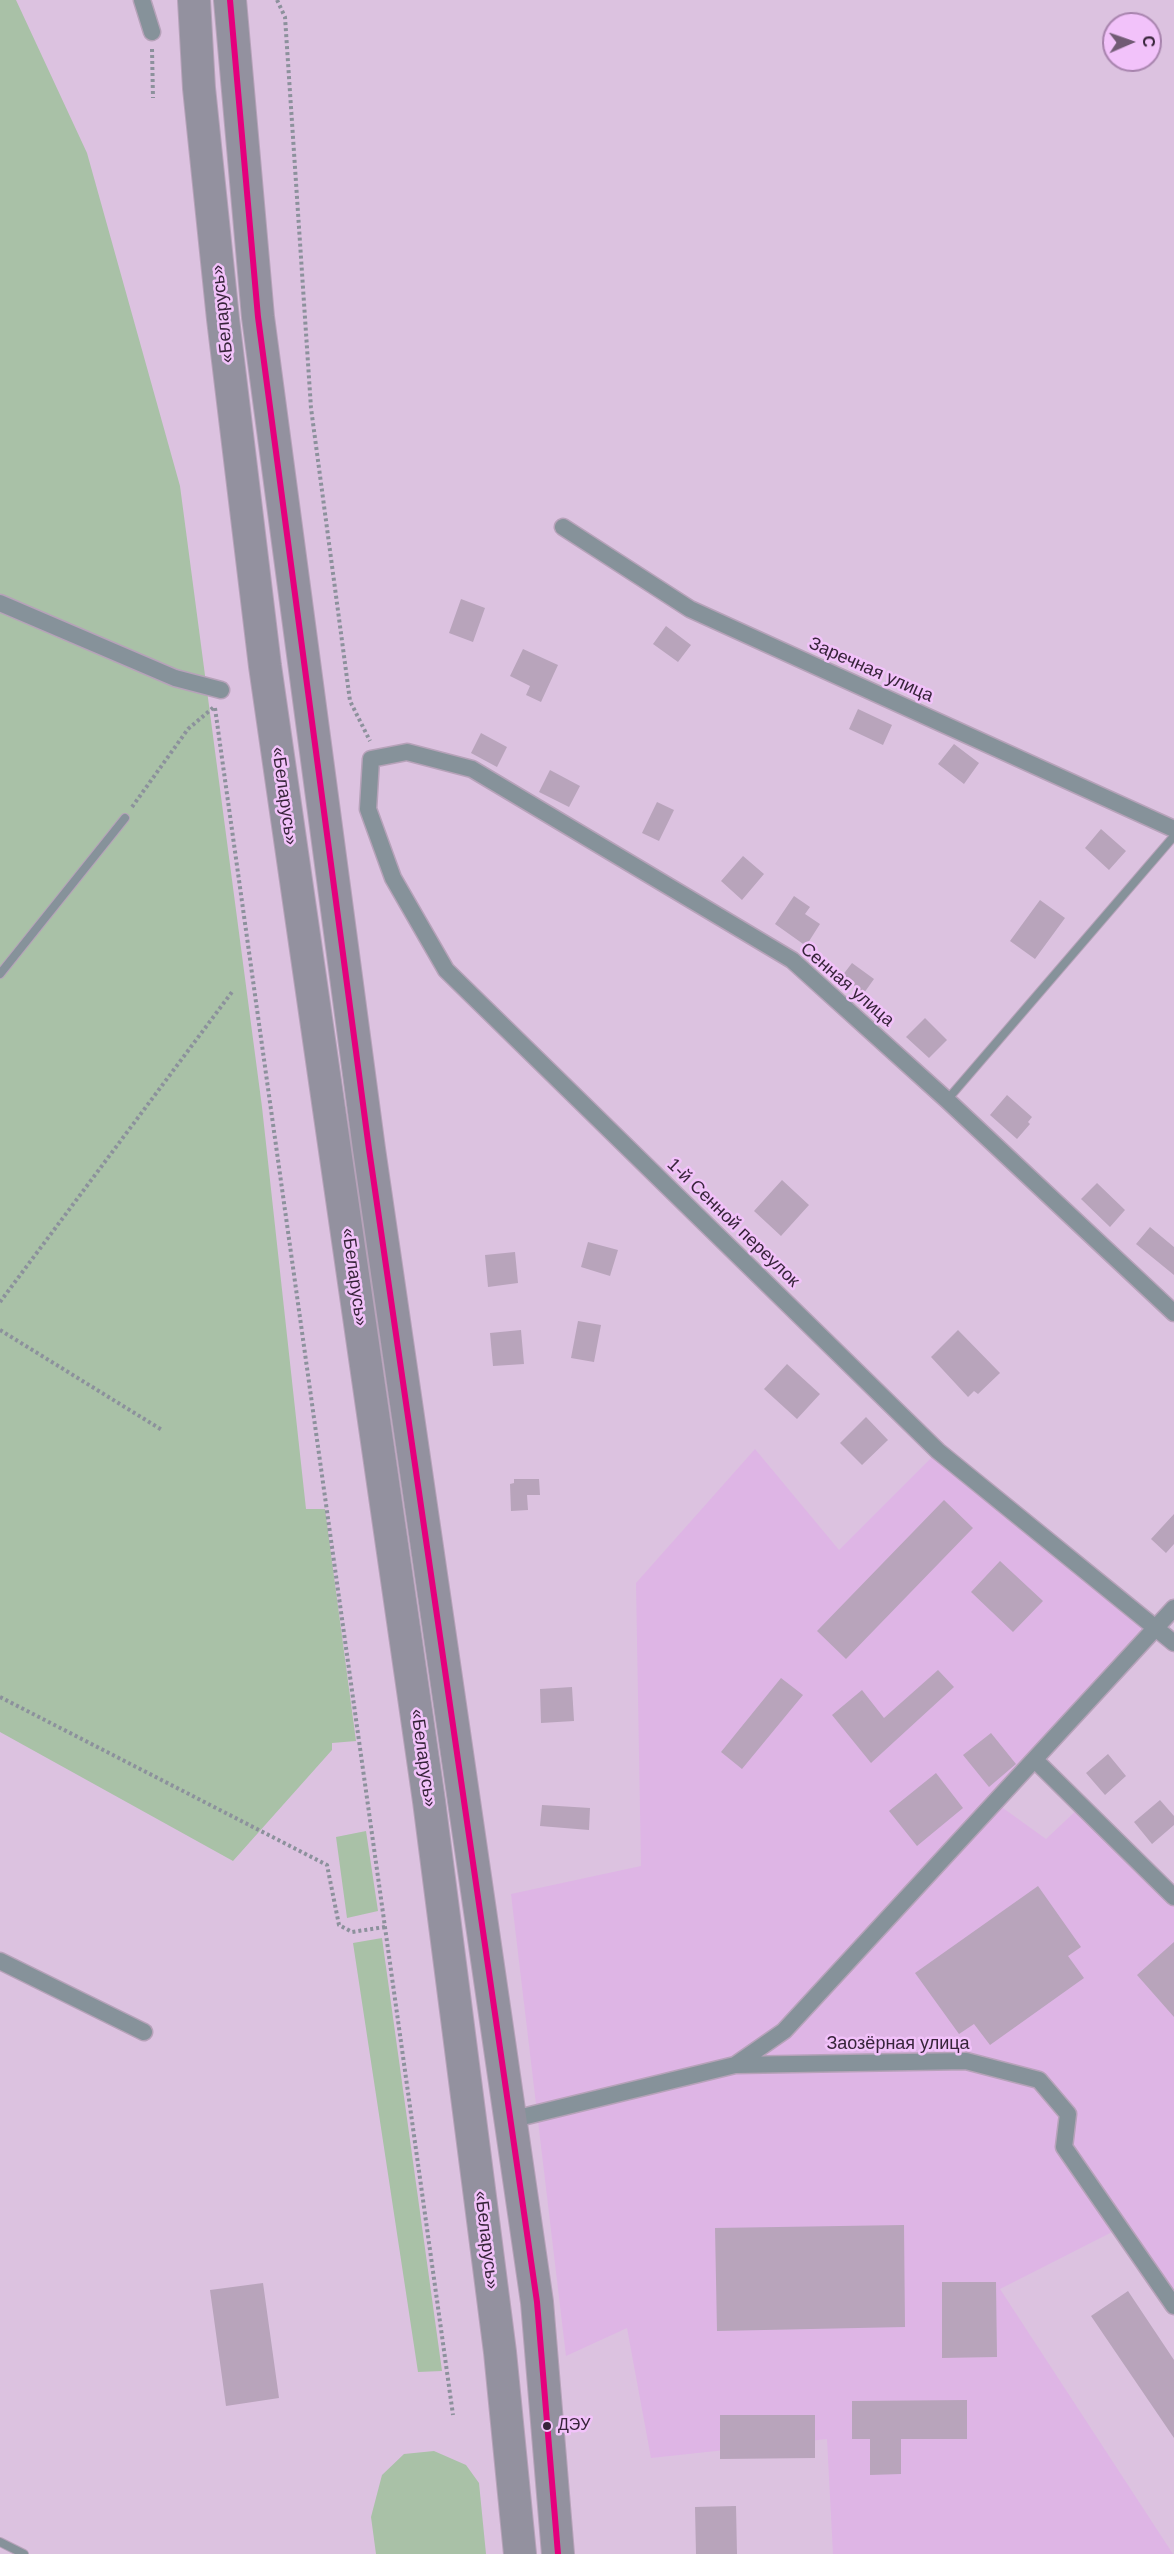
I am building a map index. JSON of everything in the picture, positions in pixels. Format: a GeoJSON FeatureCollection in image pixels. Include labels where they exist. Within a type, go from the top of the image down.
{"type":"FeatureCollection","features":[{"type":"Feature","properties":{"kind":"highway","name":"«Беларусь»"},"geometry":{"type":"LineString","coordinates":[[194,0],[199,88],[223,319],[265,666],[429,1801],[500,2352],[520,2554]]}},
{"type":"Feature","properties":{"kind":"highway","name":"«Беларусь»"},"geometry":{"type":"LineString","coordinates":[[230,0],[258,316],[370,1161],[537,2302],[558,2554]]}},
{"type":"Feature","properties":{"kind":"street"},"geometry":{"type":"LineString","coordinates":[[142,0],[152,32]]}},
{"type":"Feature","properties":{"kind":"street","name":"Заречная улица"},"geometry":{"type":"LineString","coordinates":[[563,527],[690,609],[1174,829]]}},
{"type":"Feature","properties":{"kind":"street"},"geometry":{"type":"LineString","coordinates":[[0,603],[175,678],[221,690]]}},
{"type":"Feature","properties":{"kind":"street","name":"Сенная улица"},"geometry":{"type":"LineString","coordinates":[[374,759],[407,752],[472,769],[792,960],[947,1100],[1174,1313]]}},
{"type":"Feature","properties":{"kind":"street","name":"1-й Сенной переулок"},"geometry":{"type":"LineString","coordinates":[[374,759],[368,809],[393,878],[446,970],[938,1451],[1174,1643]]}},
{"type":"Feature","properties":{"kind":"street","name":"Заозёрная улица"},"geometry":{"type":"LineString","coordinates":[[735,2065],[784,2031],[1036,1761],[1174,1608]]}},
{"type":"Feature","properties":{"kind":"street"},"geometry":{"type":"LineString","coordinates":[[1036,1761],[1174,1897]]}},
{"type":"Feature","properties":{"kind":"street"},"geometry":{"type":"LineString","coordinates":[[0,1961],[144,2032]]}},
{"type":"Feature","properties":{"kind":"street","name":"Заозёрная улица"},"geometry":{"type":"LineString","coordinates":[[510,2120],[735,2065],[966,2061],[1039,2080],[1068,2114],[1064,2147],[1174,2307]]}},
{"type":"Feature","properties":{"kind":"lane"},"geometry":{"type":"LineString","coordinates":[[0,975],[124,818]]}},
{"type":"Feature","properties":{"kind":"lane"},"geometry":{"type":"LineString","coordinates":[[947,1100],[1174,836]]}},
{"type":"Feature","properties":{"kind":"lane"},"geometry":{"type":"LineString","coordinates":[[0,2542],[24,2554]]}},
{"type":"Feature","properties":{"kind":"path"},"geometry":{"type":"LineString","coordinates":[[277,0],[285,17],[312,420],[350,701],[374,759]]}},
{"type":"Feature","properties":{"kind":"path"},"geometry":{"type":"LineString","coordinates":[[152,32],[153,98]]}},
{"type":"Feature","properties":{"kind":"path"},"geometry":{"type":"LineString","coordinates":[[221,690],[215,706],[453,2415]]}},
{"type":"Feature","properties":{"kind":"path"},"geometry":{"type":"LineString","coordinates":[[124,818],[188,729],[215,706]]}},
{"type":"Feature","properties":{"kind":"path"},"geometry":{"type":"LineString","coordinates":[[0,1302],[232,992]]}},
{"type":"Feature","properties":{"kind":"path"},"geometry":{"type":"LineString","coordinates":[[0,1330],[162,1430]]}},
{"type":"Feature","properties":{"kind":"path"},"geometry":{"type":"LineString","coordinates":[[0,1697],[327,1865],[339,1925],[352,1932],[385,1927]]}},
{"type":"Feature","properties":{"kind":"shaded area"},"geometry":{"type":"Polygon","coordinates":[[[755,1449],[839,1550],[938,1451],[1156,1630],[996,1803],[1046,1839],[1081,1806],[1174,1907],[1174,2306],[1120,2228],[1000,2289],[1173,2554],[833,2554],[827,2439],[651,2458],[627,2328],[566,2356],[511,1894],[641,1866],[636,1583],[755,1449]]]}},
{"type":"Feature","properties":{"kind":"green space"},"geometry":{"type":"Polygon","coordinates":[[[0,0],[16,0],[87,153],[180,486],[262,1107],[306,1509],[325,1509],[356,1741],[332,1743],[332,1750],[233,1861],[0,1732],[0,0]]]}},
{"type":"Feature","properties":{"kind":"green space"},"geometry":{"type":"Polygon","coordinates":[[[366,1831],[378,1911],[347,1918],[336,1837],[366,1831]]]}},
{"type":"Feature","properties":{"kind":"green space"},"geometry":{"type":"Polygon","coordinates":[[[382,1938],[442,2371],[418,2372],[353,1943],[382,1938]]]}},
{"type":"Feature","properties":{"kind":"green space"},"geometry":{"type":"Polygon","coordinates":[[[434,2451],[466,2465],[479,2483],[486,2554],[376,2554],[371,2517],[382,2475],[404,2454],[434,2451]]]}},
{"type":"Feature","properties":{"kind":"building"},"geometry":{"type":"Polygon","coordinates":[[[461,599],[485,608],[473,642],[449,633],[461,599]]]}},
{"type":"Feature","properties":{"kind":"building"},"geometry":{"type":"Polygon","coordinates":[[[666,626],[691,645],[678,662],[653,644],[666,626]]]}},
{"type":"Feature","properties":{"kind":"building"},"geometry":{"type":"Polygon","coordinates":[[[523,649],[558,665],[541,702],[526,695],[530,686],[510,676],[523,649]]]}},
{"type":"Feature","properties":{"kind":"building"},"geometry":{"type":"Polygon","coordinates":[[[858,709],[892,725],[883,745],[849,729],[858,709]]]}},
{"type":"Feature","properties":{"kind":"building"},"geometry":{"type":"Polygon","coordinates":[[[481,733],[507,747],[497,767],[471,753],[481,733]]]}},
{"type":"Feature","properties":{"kind":"building"},"geometry":{"type":"Polygon","coordinates":[[[954,744],[979,763],[964,784],[938,764],[954,744]]]}},
{"type":"Feature","properties":{"kind":"building"},"geometry":{"type":"Polygon","coordinates":[[[550,770],[580,786],[569,807],[539,792],[550,770]]]}},
{"type":"Feature","properties":{"kind":"building"},"geometry":{"type":"Polygon","coordinates":[[[657,802],[674,810],[659,841],[642,833],[657,802]]]}},
{"type":"Feature","properties":{"kind":"building"},"geometry":{"type":"Polygon","coordinates":[[[1101,829],[1126,851],[1109,870],[1085,848],[1101,829]]]}},
{"type":"Feature","properties":{"kind":"building"},"geometry":{"type":"Polygon","coordinates":[[[743,856],[764,874],[742,900],[721,881],[743,856]]]}},
{"type":"Feature","properties":{"kind":"building"},"geometry":{"type":"Polygon","coordinates":[[[794,896],[810,907],[805,914],[820,924],[806,946],[775,924],[794,896]]]}},
{"type":"Feature","properties":{"kind":"building"},"geometry":{"type":"Polygon","coordinates":[[[1040,900],[1065,918],[1035,959],[1010,941],[1040,900]]]}},
{"type":"Feature","properties":{"kind":"building"},"geometry":{"type":"Polygon","coordinates":[[[852,963],[874,979],[864,993],[842,976],[852,963]]]}},
{"type":"Feature","properties":{"kind":"building"},"geometry":{"type":"Polygon","coordinates":[[[925,1018],[947,1040],[929,1058],[906,1037],[925,1018]]]}},
{"type":"Feature","properties":{"kind":"building"},"geometry":{"type":"Polygon","coordinates":[[[1007,1095],[1032,1117],[1028,1122],[1030,1124],[1017,1139],[990,1115],[1007,1095]]]}},
{"type":"Feature","properties":{"kind":"building"},"geometry":{"type":"Polygon","coordinates":[[[782,1180],[809,1205],[781,1236],[754,1211],[782,1180]]]}},
{"type":"Feature","properties":{"kind":"building"},"geometry":{"type":"Polygon","coordinates":[[[1097,1183],[1125,1210],[1110,1227],[1081,1199],[1097,1183]]]}},
{"type":"Feature","properties":{"kind":"building"},"geometry":{"type":"Polygon","coordinates":[[[1150,1227],[1174,1247],[1174,1275],[1136,1244],[1150,1227]]]}},
{"type":"Feature","properties":{"kind":"building"},"geometry":{"type":"Polygon","coordinates":[[[588,1242],[618,1250],[610,1276],[581,1267],[588,1242]]]}},
{"type":"Feature","properties":{"kind":"building"},"geometry":{"type":"Polygon","coordinates":[[[515,1252],[518,1283],[488,1287],[485,1255],[515,1252]]]}},
{"type":"Feature","properties":{"kind":"building"},"geometry":{"type":"Polygon","coordinates":[[[578,1321],[601,1325],[594,1362],[571,1358],[578,1321]]]}},
{"type":"Feature","properties":{"kind":"building"},"geometry":{"type":"Polygon","coordinates":[[[521,1330],[524,1364],[493,1366],[490,1333],[521,1330]]]}},
{"type":"Feature","properties":{"kind":"building"},"geometry":{"type":"Polygon","coordinates":[[[958,1330],[1000,1373],[978,1394],[974,1391],[968,1397],[931,1357],[958,1330]]]}},
{"type":"Feature","properties":{"kind":"building"},"geometry":{"type":"Polygon","coordinates":[[[787,1364],[820,1394],[797,1419],[764,1389],[787,1364]]]}},
{"type":"Feature","properties":{"kind":"building"},"geometry":{"type":"Polygon","coordinates":[[[866,1417],[888,1440],[862,1465],[840,1443],[866,1417]]]}},
{"type":"Feature","properties":{"kind":"building"},"geometry":{"type":"Polygon","coordinates":[[[514,1479],[539,1479],[540,1495],[527,1495],[528,1510],[511,1511],[510,1484],[514,1483],[514,1479]]]}},
{"type":"Feature","properties":{"kind":"building"},"geometry":{"type":"Polygon","coordinates":[[[944,1500],[973,1528],[846,1659],[817,1631],[944,1500]]]}},
{"type":"Feature","properties":{"kind":"building"},"geometry":{"type":"Polygon","coordinates":[[[1174,1514],[1174,1544],[1166,1553],[1151,1539],[1174,1514]]]}},
{"type":"Feature","properties":{"kind":"building"},"geometry":{"type":"Polygon","coordinates":[[[1000,1561],[1043,1601],[1013,1632],[971,1592],[1000,1561]]]}},
{"type":"Feature","properties":{"kind":"building"},"geometry":{"type":"Polygon","coordinates":[[[938,1670],[954,1687],[871,1763],[832,1715],[862,1690],[884,1718],[938,1670]]]}},
{"type":"Feature","properties":{"kind":"building"},"geometry":{"type":"Polygon","coordinates":[[[781,1678],[803,1695],[742,1769],[721,1752],[781,1678]]]}},
{"type":"Feature","properties":{"kind":"building"},"geometry":{"type":"Polygon","coordinates":[[[572,1687],[574,1721],[541,1723],[540,1689],[572,1687]]]}},
{"type":"Feature","properties":{"kind":"building"},"geometry":{"type":"Polygon","coordinates":[[[991,1733],[1016,1764],[989,1787],[963,1755],[991,1733]]]}},
{"type":"Feature","properties":{"kind":"building"},"geometry":{"type":"Polygon","coordinates":[[[1108,1754],[1126,1776],[1105,1795],[1086,1773],[1108,1754]]]}},
{"type":"Feature","properties":{"kind":"building"},"geometry":{"type":"Polygon","coordinates":[[[936,1773],[963,1808],[917,1846],[889,1811],[936,1773]]]}},
{"type":"Feature","properties":{"kind":"building"},"geometry":{"type":"Polygon","coordinates":[[[1160,1800],[1174,1816],[1174,1825],[1152,1844],[1134,1822],[1160,1800]]]}},
{"type":"Feature","properties":{"kind":"building"},"geometry":{"type":"Polygon","coordinates":[[[542,1805],[590,1808],[589,1830],[540,1826],[542,1805]]]}},
{"type":"Feature","properties":{"kind":"building"},"geometry":{"type":"Polygon","coordinates":[[[1038,1886],[1081,1947],[1068,1956],[1084,1978],[990,2045],[974,2024],[959,2034],[915,1973],[1038,1886]]]}},
{"type":"Feature","properties":{"kind":"building"},"geometry":{"type":"Polygon","coordinates":[[[1174,1942],[1174,2017],[1137,1975],[1174,1942]]]}},
{"type":"Feature","properties":{"kind":"building"},"geometry":{"type":"Polygon","coordinates":[[[904,2225],[905,2327],[717,2331],[715,2228],[904,2225]]]}},
{"type":"Feature","properties":{"kind":"building"},"geometry":{"type":"Polygon","coordinates":[[[942,2282],[996,2282],[997,2357],[942,2358],[942,2282]]]}},
{"type":"Feature","properties":{"kind":"building"},"geometry":{"type":"Polygon","coordinates":[[[263,2283],[279,2398],[226,2406],[210,2290],[263,2283]]]}},
{"type":"Feature","properties":{"kind":"building"},"geometry":{"type":"Polygon","coordinates":[[[1128,2291],[1174,2360],[1174,2438],[1091,2316],[1128,2291]]]}},
{"type":"Feature","properties":{"kind":"building"},"geometry":{"type":"Polygon","coordinates":[[[967,2400],[967,2439],[901,2439],[901,2474],[870,2475],[870,2439],[852,2439],[852,2401],[967,2400]]]}},
{"type":"Feature","properties":{"kind":"building"},"geometry":{"type":"Polygon","coordinates":[[[720,2415],[815,2415],[815,2458],[720,2459],[720,2415]]]}},
{"type":"Feature","properties":{"kind":"building"},"geometry":{"type":"Polygon","coordinates":[[[736,2506],[737,2554],[696,2554],[695,2507],[736,2506]]]}},
{"type":"Feature","properties":{"kind":"transit line"},"geometry":{"type":"LineString","coordinates":[[230,0],[258,317],[369,1149],[537,2302],[558,2554]]}},
{"type":"Feature","properties":{"kind":"place","name":"ДЭУ"},"geometry":{"type":"Point","coordinates":[547,2426]}}]}
